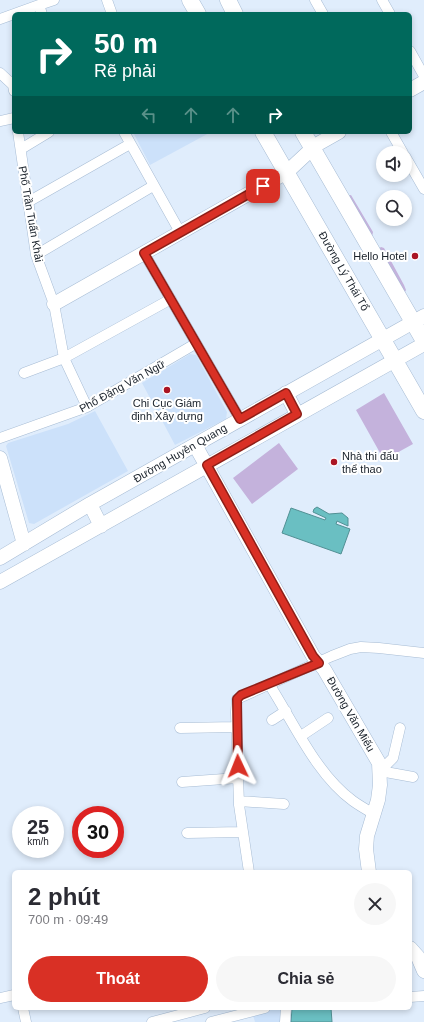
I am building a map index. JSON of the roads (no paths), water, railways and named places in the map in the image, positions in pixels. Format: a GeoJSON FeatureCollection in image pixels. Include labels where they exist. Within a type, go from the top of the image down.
{"type":"FeatureCollection","features":[{"type":"Feature","properties":{"kind":"main road"},"geometry":{"type":"LineString","coordinates":[[190,0],[197,12]]}},
{"type":"Feature","properties":{"kind":"main road"},"geometry":{"type":"LineString","coordinates":[[228,0],[234,12]]}},
{"type":"Feature","properties":{"kind":"main road","name":"Đường Lý Thái Tổ"},"geometry":{"type":"LineString","coordinates":[[264,134],[424,410]]}},
{"type":"Feature","properties":{"kind":"main road"},"geometry":{"type":"LineString","coordinates":[[304,134],[419,319],[424,343]]}},
{"type":"Feature","properties":{"kind":"street"},"geometry":{"type":"LineString","coordinates":[[27,12],[40,10],[54,0]]}},
{"type":"Feature","properties":{"kind":"street"},"geometry":{"type":"LineString","coordinates":[[107,0],[111,12]]}},
{"type":"Feature","properties":{"kind":"street"},"geometry":{"type":"LineString","coordinates":[[315,0],[322,12]]}},
{"type":"Feature","properties":{"kind":"street"},"geometry":{"type":"LineString","coordinates":[[382,0],[389,12]]}},
{"type":"Feature","properties":{"kind":"street"},"geometry":{"type":"LineString","coordinates":[[0,19],[12,16]]}},
{"type":"Feature","properties":{"kind":"street"},"geometry":{"type":"LineString","coordinates":[[412,54],[424,76]]}},
{"type":"Feature","properties":{"kind":"street"},"geometry":{"type":"LineString","coordinates":[[0,73],[12,85]]}},
{"type":"Feature","properties":{"kind":"street"},"geometry":{"type":"LineString","coordinates":[[412,89],[424,82]]}},
{"type":"Feature","properties":{"kind":"street"},"geometry":{"type":"LineString","coordinates":[[0,121],[12,118]]}},
{"type":"Feature","properties":{"kind":"street","name":"Phố Trần Tuấn Khải"},"geometry":{"type":"LineString","coordinates":[[18,134],[36,255],[54,304],[64,358],[87,407]]}},
{"type":"Feature","properties":{"kind":"street"},"geometry":{"type":"LineString","coordinates":[[20,149],[46,134]]}},
{"type":"Feature","properties":{"kind":"street"},"geometry":{"type":"LineString","coordinates":[[125,134],[180,232]]}},
{"type":"Feature","properties":{"kind":"street"},"geometry":{"type":"LineString","coordinates":[[54,304],[287,172],[312,149],[336,134]]}},
{"type":"Feature","properties":{"kind":"street"},"geometry":{"type":"LineString","coordinates":[[392,134],[399,146]]}},
{"type":"Feature","properties":{"kind":"street"},"geometry":{"type":"LineString","coordinates":[[28,202],[130,144]]}},
{"type":"Feature","properties":{"kind":"street"},"geometry":{"type":"LineString","coordinates":[[412,168],[424,189]]}},
{"type":"Feature","properties":{"kind":"street"},"geometry":{"type":"LineString","coordinates":[[36,255],[153,186]]}},
{"type":"Feature","properties":{"kind":"street"},"geometry":{"type":"LineString","coordinates":[[144,253],[195,344],[240,419]]}},
{"type":"Feature","properties":{"kind":"street"},"geometry":{"type":"LineString","coordinates":[[24,373],[64,358],[171,299]]}},
{"type":"Feature","properties":{"kind":"street","name":"Đường Huyền Quang"},"geometry":{"type":"LineString","coordinates":[[0,558],[90,504],[419,319]]}},
{"type":"Feature","properties":{"kind":"street"},"geometry":{"type":"LineString","coordinates":[[0,582],[424,343]]}},
{"type":"Feature","properties":{"kind":"street","name":"Phố Đặng Văn Ngữ"},"geometry":{"type":"LineString","coordinates":[[0,438],[87,407],[195,344]]}},
{"type":"Feature","properties":{"kind":"street"},"geometry":{"type":"LineString","coordinates":[[286,393],[297,414]]}},
{"type":"Feature","properties":{"kind":"street","name":"Đường Văn Miếu"},"geometry":{"type":"LineString","coordinates":[[195,445],[313,656],[319,663],[379,763],[380,785],[366,849],[369,870]]}},
{"type":"Feature","properties":{"kind":"street"},"geometry":{"type":"LineString","coordinates":[[0,458],[20,546],[28,566]]}},
{"type":"Feature","properties":{"kind":"street"},"geometry":{"type":"LineString","coordinates":[[90,504],[101,526]]}},
{"type":"Feature","properties":{"kind":"street"},"geometry":{"type":"LineString","coordinates":[[249,870],[242,832],[239,801],[236,727],[237,699],[332,656],[360,647],[424,653]]}},
{"type":"Feature","properties":{"kind":"street"},"geometry":{"type":"LineString","coordinates":[[269,684],[328,776],[353,801],[374,814]]}},
{"type":"Feature","properties":{"kind":"street"},"geometry":{"type":"LineString","coordinates":[[272,720],[286,711]]}},
{"type":"Feature","properties":{"kind":"street"},"geometry":{"type":"LineString","coordinates":[[301,736],[328,718]]}},
{"type":"Feature","properties":{"kind":"street"},"geometry":{"type":"LineString","coordinates":[[180,728],[236,727]]}},
{"type":"Feature","properties":{"kind":"street"},"geometry":{"type":"LineString","coordinates":[[380,771],[393,758],[400,728]]}},
{"type":"Feature","properties":{"kind":"street"},"geometry":{"type":"LineString","coordinates":[[380,771],[413,777]]}},
{"type":"Feature","properties":{"kind":"street"},"geometry":{"type":"LineString","coordinates":[[182,782],[238,778]]}},
{"type":"Feature","properties":{"kind":"street"},"geometry":{"type":"LineString","coordinates":[[239,801],[284,804]]}},
{"type":"Feature","properties":{"kind":"street"},"geometry":{"type":"LineString","coordinates":[[187,833],[242,832]]}},
{"type":"Feature","properties":{"kind":"street"},"geometry":{"type":"LineString","coordinates":[[417,953],[424,971]]}},
{"type":"Feature","properties":{"kind":"street"},"geometry":{"type":"LineString","coordinates":[[0,998],[12,995]]}},
{"type":"Feature","properties":{"kind":"street"},"geometry":{"type":"LineString","coordinates":[[412,997],[424,996]]}},
{"type":"Feature","properties":{"kind":"street"},"geometry":{"type":"LineString","coordinates":[[23,1010],[26,1022]]}},
{"type":"Feature","properties":{"kind":"street"},"geometry":{"type":"LineString","coordinates":[[152,1022],[197,1010]]}},
{"type":"Feature","properties":{"kind":"street"},"geometry":{"type":"LineString","coordinates":[[211,1022],[257,1010]]}},
{"type":"Feature","properties":{"kind":"street"},"geometry":{"type":"LineString","coordinates":[[285,1022],[286,1010]]}},
{"type":"Feature","properties":{"kind":"place","name":"Hello Hotel"},"geometry":{"type":"Point","coordinates":[415,256]}},
{"type":"Feature","properties":{"kind":"place","name":"Chi Cục Giám định Xây dựng"},"geometry":{"type":"Point","coordinates":[167,390]}},
{"type":"Feature","properties":{"kind":"place","name":"Nhà thi đấu thể thao"},"geometry":{"type":"Point","coordinates":[334,462]}}]}
